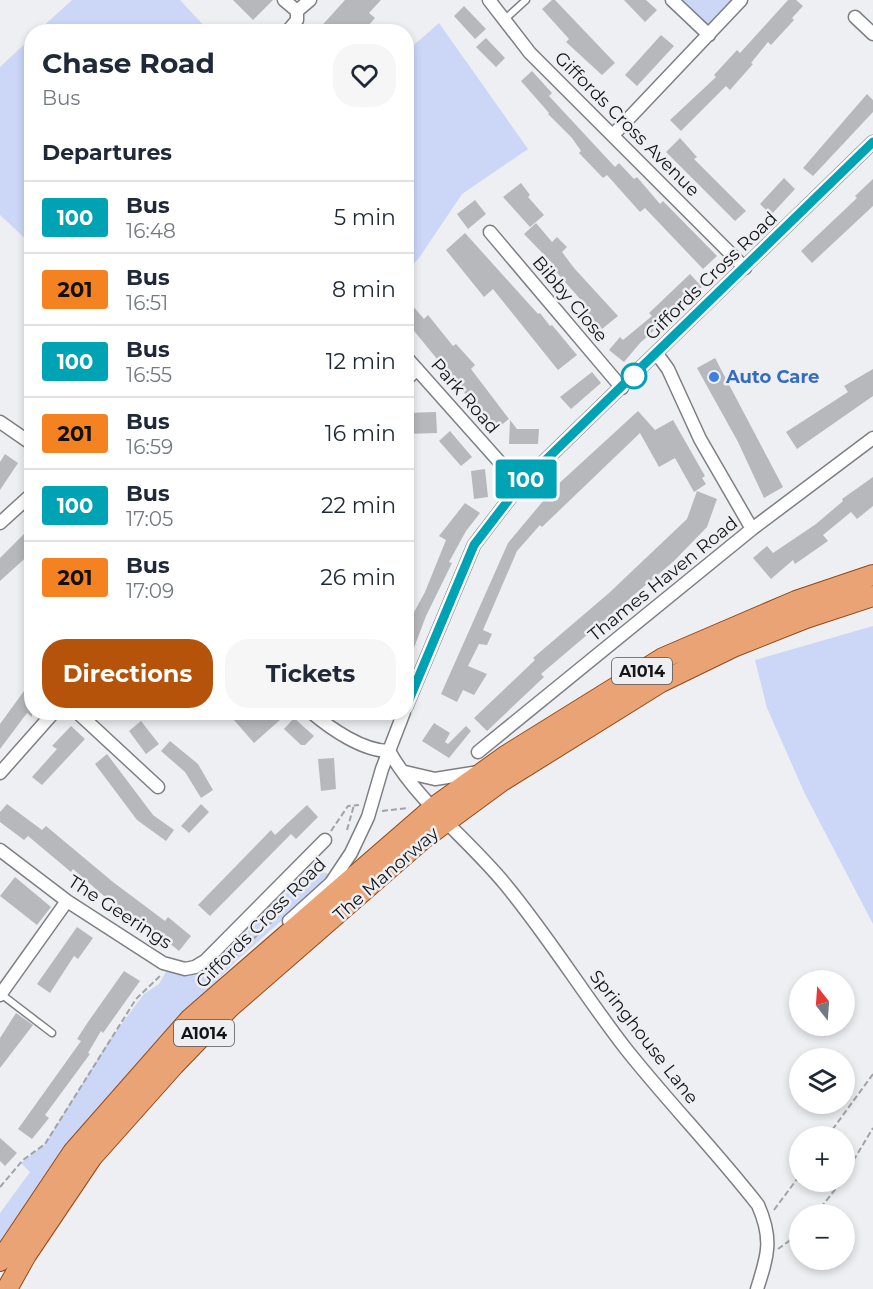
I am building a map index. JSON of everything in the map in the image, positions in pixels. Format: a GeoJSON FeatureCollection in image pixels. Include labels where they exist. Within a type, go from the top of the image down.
{"type":"FeatureCollection","features":[{"type":"Feature","properties":{"kind":"main road","name":"The Manorway"},"geometry":{"type":"LineString","coordinates":[[7,1289],[26,1255],[92,1157],[174,1065],[229,1008],[423,839],[481,762],[663,658],[796,601],[873,575]]}},
{"type":"Feature","properties":{"kind":"main road","name":"The Manorway"},"geometry":{"type":"LineString","coordinates":[[0,1261],[73,1152],[190,1019],[441,814],[522,768],[661,682],[733,647],[806,618],[873,596]]}},
{"type":"Feature","properties":{"kind":"street"},"geometry":{"type":"LineString","coordinates":[[284,0],[297,11],[297,20],[294,24]]}},
{"type":"Feature","properties":{"kind":"street"},"geometry":{"type":"LineString","coordinates":[[297,11],[310,0]]}},
{"type":"Feature","properties":{"kind":"street","name":"Giffords Cross Avenue"},"geometry":{"type":"LineString","coordinates":[[489,0],[530,53],[745,268]]}},
{"type":"Feature","properties":{"kind":"street"},"geometry":{"type":"LineString","coordinates":[[672,0],[709,35]]}},
{"type":"Feature","properties":{"kind":"street"},"geometry":{"type":"LineString","coordinates":[[613,135],[741,0]]}},
{"type":"Feature","properties":{"kind":"street"},"geometry":{"type":"LineString","coordinates":[[855,17],[873,34]]}},
{"type":"Feature","properties":{"kind":"street","name":"Giffords Cross Road"},"geometry":{"type":"LineString","coordinates":[[414,688],[474,545],[520,485],[873,142]]}},
{"type":"Feature","properties":{"kind":"street","name":"Bibby Close"},"geometry":{"type":"LineString","coordinates":[[490,232],[622,388]]}},
{"type":"Feature","properties":{"kind":"street"},"geometry":{"type":"LineString","coordinates":[[657,354],[668,369],[700,439],[752,529]]}},
{"type":"Feature","properties":{"kind":"street","name":"Park Road"},"geometry":{"type":"LineString","coordinates":[[414,366],[520,485]]}},
{"type":"Feature","properties":{"kind":"street"},"geometry":{"type":"LineString","coordinates":[[414,372],[417,369]]}},
{"type":"Feature","properties":{"kind":"street"},"geometry":{"type":"LineString","coordinates":[[0,422],[24,438]]}},
{"type":"Feature","properties":{"kind":"street","name":"Thames Haven Road"},"geometry":{"type":"LineString","coordinates":[[481,762],[752,529],[873,438]]}},
{"type":"Feature","properties":{"kind":"street"},"geometry":{"type":"LineString","coordinates":[[0,523],[24,501]]}},
{"type":"Feature","properties":{"kind":"street"},"geometry":{"type":"LineString","coordinates":[[0,773],[47,720]]}},
{"type":"Feature","properties":{"kind":"street"},"geometry":{"type":"LineString","coordinates":[[86,720],[158,787]]}},
{"type":"Feature","properties":{"kind":"street"},"geometry":{"type":"LineString","coordinates":[[323,720],[343,734],[380,751],[389,751]]}},
{"type":"Feature","properties":{"kind":"street","name":"Giffords Cross Road"},"geometry":{"type":"LineString","coordinates":[[190,1019],[336,876],[368,816],[378,781],[401,720]]}},
{"type":"Feature","properties":{"kind":"street","name":"Springhouse Lane"},"geometry":{"type":"LineString","coordinates":[[389,751],[401,770],[525,908],[603,1018],[655,1085],[758,1205],[765,1222],[769,1243],[768,1256],[757,1289]]}},
{"type":"Feature","properties":{"kind":"street"},"geometry":{"type":"LineString","coordinates":[[378,781],[391,770],[401,770],[429,779],[449,778],[481,762]]}},
{"type":"Feature","properties":{"kind":"street","name":"The Geerings"},"geometry":{"type":"LineString","coordinates":[[0,850],[67,901],[163,963],[175,968],[195,967],[205,961],[325,840]]}},
{"type":"Feature","properties":{"kind":"street"},"geometry":{"type":"LineString","coordinates":[[0,994],[67,901]]}},
{"type":"Feature","properties":{"kind":"lane"},"geometry":{"type":"LineString","coordinates":[[504,21],[526,0]]}},
{"type":"Feature","properties":{"kind":"lane"},"geometry":{"type":"LineString","coordinates":[[0,994],[52,1034]]}},
{"type":"Feature","properties":{"kind":"path"},"geometry":{"type":"LineString","coordinates":[[325,840],[348,806],[354,805]]}},
{"type":"Feature","properties":{"kind":"path"},"geometry":{"type":"LineString","coordinates":[[377,810],[387,812],[400,810]]}},
{"type":"Feature","properties":{"kind":"path"},"geometry":{"type":"LineString","coordinates":[[0,1187],[23,1160],[45,1144],[136,999],[170,966]]}},
{"type":"Feature","properties":{"kind":"path"},"geometry":{"type":"LineString","coordinates":[[835,1126],[873,1074]]}},
{"type":"Feature","properties":{"kind":"path"},"geometry":{"type":"LineString","coordinates":[[855,1158],[873,1128]]}},
{"type":"Feature","properties":{"kind":"path"},"geometry":{"type":"LineString","coordinates":[[765,1222],[789,1190]]}},
{"type":"Feature","properties":{"kind":"path"},"geometry":{"type":"LineString","coordinates":[[824,1204],[833,1192]]}},
{"type":"Feature","properties":{"kind":"path"},"geometry":{"type":"LineString","coordinates":[[768,1256],[789,1241]]}},
{"type":"Feature","properties":{"kind":"shaded area"},"geometry":{"type":"Polygon","coordinates":[[[72,0],[180,0],[202,24],[46,24],[72,0]]]}},
{"type":"Feature","properties":{"kind":"shaded area"},"geometry":{"type":"Polygon","coordinates":[[[672,0],[741,0],[709,35],[672,0]]]}},
{"type":"Feature","properties":{"kind":"shaded area"},"geometry":{"type":"Polygon","coordinates":[[[439,23],[528,149],[462,194],[414,263],[414,45],[439,23]]]}},
{"type":"Feature","properties":{"kind":"shaded area"},"geometry":{"type":"Polygon","coordinates":[[[24,45],[24,237],[0,215],[0,67],[24,45]]]}},
{"type":"Feature","properties":{"kind":"shaded area"},"geometry":{"type":"Polygon","coordinates":[[[873,626],[873,924],[805,794],[767,708],[755,660],[873,626]]]}},
{"type":"Feature","properties":{"kind":"shaded area"},"geometry":{"type":"Polygon","coordinates":[[[311,869],[333,875],[237,960],[168,1030],[0,1247],[0,1213],[30,1172],[21,1163],[45,1144],[108,1042],[144,994],[159,984],[168,968],[189,974],[210,969],[311,869]]]}},
{"type":"Feature","properties":{"kind":"building"},"geometry":{"type":"Polygon","coordinates":[[[233,0],[273,0],[253,20],[233,0]]]}},
{"type":"Feature","properties":{"kind":"building"},"geometry":{"type":"Polygon","coordinates":[[[345,0],[381,0],[369,13],[375,18],[370,24],[323,24],[345,0]]]}},
{"type":"Feature","properties":{"kind":"building"},"geometry":{"type":"Polygon","coordinates":[[[555,0],[615,63],[602,75],[566,42],[569,39],[542,9],[555,0]]]}},
{"type":"Feature","properties":{"kind":"building"},"geometry":{"type":"Polygon","coordinates":[[[624,0],[646,0],[657,10],[645,22],[624,0]]]}},
{"type":"Feature","properties":{"kind":"building"},"geometry":{"type":"Polygon","coordinates":[[[788,0],[796,0],[803,6],[792,18],[794,20],[771,45],[768,42],[751,63],[753,64],[730,90],[726,86],[681,131],[670,120],[716,77],[714,75],[737,50],[740,53],[788,0]]]}},
{"type":"Feature","properties":{"kind":"building"},"geometry":{"type":"Polygon","coordinates":[[[464,6],[486,29],[475,39],[454,16],[464,6]]]}},
{"type":"Feature","properties":{"kind":"building"},"geometry":{"type":"Polygon","coordinates":[[[661,35],[674,46],[637,86],[625,75],[661,35]]]}},
{"type":"Feature","properties":{"kind":"building"},"geometry":{"type":"Polygon","coordinates":[[[486,38],[505,58],[496,67],[476,47],[486,38]]]}},
{"type":"Feature","properties":{"kind":"building"},"geometry":{"type":"Polygon","coordinates":[[[532,71],[552,93],[549,96],[615,167],[619,163],[634,179],[637,177],[660,204],[663,201],[717,256],[703,269],[645,208],[640,212],[607,175],[603,178],[579,153],[581,151],[572,138],[548,114],[521,81],[532,71]]]}},
{"type":"Feature","properties":{"kind":"building"},"geometry":{"type":"Polygon","coordinates":[[[867,94],[873,100],[873,112],[813,176],[803,168],[867,94]]]}},
{"type":"Feature","properties":{"kind":"building"},"geometry":{"type":"Polygon","coordinates":[[[680,138],[697,157],[694,159],[746,211],[735,221],[666,152],[680,138]]]}},
{"type":"Feature","properties":{"kind":"building"},"geometry":{"type":"Polygon","coordinates":[[[784,178],[795,189],[771,215],[760,204],[784,178]]]}},
{"type":"Feature","properties":{"kind":"building"},"geometry":{"type":"Polygon","coordinates":[[[873,179],[873,206],[812,263],[801,251],[857,198],[855,196],[873,179]]]}},
{"type":"Feature","properties":{"kind":"building"},"geometry":{"type":"Polygon","coordinates":[[[521,183],[530,195],[528,197],[544,215],[530,227],[503,197],[521,183]]]}},
{"type":"Feature","properties":{"kind":"building"},"geometry":{"type":"Polygon","coordinates":[[[475,200],[486,214],[468,229],[457,214],[475,200]]]}},
{"type":"Feature","properties":{"kind":"building"},"geometry":{"type":"Polygon","coordinates":[[[536,223],[552,242],[557,237],[567,247],[562,252],[618,316],[602,329],[577,302],[580,299],[552,267],[554,265],[524,234],[536,223]]]}},
{"type":"Feature","properties":{"kind":"building"},"geometry":{"type":"Polygon","coordinates":[[[465,233],[538,314],[540,313],[550,326],[552,325],[577,355],[558,370],[493,289],[484,297],[446,250],[465,233]]]}},
{"type":"Feature","properties":{"kind":"building"},"geometry":{"type":"Polygon","coordinates":[[[690,274],[702,287],[640,343],[624,362],[609,350],[620,337],[623,340],[652,316],[649,313],[690,274]]]}},
{"type":"Feature","properties":{"kind":"building"},"geometry":{"type":"Polygon","coordinates":[[[414,307],[424,319],[428,315],[453,346],[456,344],[475,365],[471,369],[509,419],[495,430],[414,331],[414,307]]]}},
{"type":"Feature","properties":{"kind":"building"},"geometry":{"type":"Polygon","coordinates":[[[715,358],[783,487],[764,498],[738,442],[697,368],[715,358]]]}},
{"type":"Feature","properties":{"kind":"building"},"geometry":{"type":"Polygon","coordinates":[[[873,369],[873,396],[797,449],[786,432],[848,392],[844,386],[873,369]]]}},
{"type":"Feature","properties":{"kind":"building"},"geometry":{"type":"Polygon","coordinates":[[[592,372],[601,383],[571,409],[560,397],[592,372]]]}},
{"type":"Feature","properties":{"kind":"building"},"geometry":{"type":"Polygon","coordinates":[[[638,411],[655,430],[673,420],[705,476],[702,478],[706,484],[694,492],[675,458],[659,467],[640,433],[542,527],[540,525],[517,551],[483,630],[492,634],[487,645],[479,644],[468,666],[487,674],[474,695],[463,690],[457,702],[441,694],[508,543],[554,488],[638,411]]]}},
{"type":"Feature","properties":{"kind":"building"},"geometry":{"type":"Polygon","coordinates":[[[436,412],[437,433],[414,434],[414,413],[436,412]]]}},
{"type":"Feature","properties":{"kind":"building"},"geometry":{"type":"Polygon","coordinates":[[[510,420],[517,429],[539,429],[538,444],[509,444],[510,420]]]}},
{"type":"Feature","properties":{"kind":"building"},"geometry":{"type":"Polygon","coordinates":[[[450,431],[472,457],[461,466],[439,441],[450,431]]]}},
{"type":"Feature","properties":{"kind":"building"},"geometry":{"type":"Polygon","coordinates":[[[5,454],[18,463],[0,490],[0,462],[5,454]]]}},
{"type":"Feature","properties":{"kind":"building"},"geometry":{"type":"Polygon","coordinates":[[[485,469],[488,497],[474,499],[471,471],[485,469]]]}},
{"type":"Feature","properties":{"kind":"building"},"geometry":{"type":"Polygon","coordinates":[[[873,477],[873,506],[857,519],[851,512],[823,535],[828,541],[795,564],[793,560],[771,579],[753,558],[767,546],[773,553],[816,524],[843,501],[842,499],[873,477]]]}},
{"type":"Feature","properties":{"kind":"building"},"geometry":{"type":"Polygon","coordinates":[[[697,491],[717,499],[707,527],[674,561],[541,674],[544,677],[487,731],[474,718],[535,660],[533,658],[609,593],[687,519],[697,491]]]}},
{"type":"Feature","properties":{"kind":"building"},"geometry":{"type":"Polygon","coordinates":[[[465,503],[480,513],[466,531],[449,562],[452,563],[426,616],[414,648],[414,612],[425,592],[446,540],[439,536],[465,503]]]}},
{"type":"Feature","properties":{"kind":"building"},"geometry":{"type":"Polygon","coordinates":[[[24,534],[24,559],[0,581],[0,558],[24,534]]]}},
{"type":"Feature","properties":{"kind":"building"},"geometry":{"type":"Polygon","coordinates":[[[24,691],[24,717],[0,749],[0,724],[24,691]]]}},
{"type":"Feature","properties":{"kind":"building"},"geometry":{"type":"Polygon","coordinates":[[[234,720],[280,720],[254,743],[234,720]]]}},
{"type":"Feature","properties":{"kind":"building"},"geometry":{"type":"Polygon","coordinates":[[[292,720],[296,720],[314,736],[305,745],[301,745],[284,729],[292,720]]]}},
{"type":"Feature","properties":{"kind":"building"},"geometry":{"type":"Polygon","coordinates":[[[141,721],[159,744],[146,754],[129,731],[141,721]]]}},
{"type":"Feature","properties":{"kind":"building"},"geometry":{"type":"Polygon","coordinates":[[[434,723],[450,733],[445,742],[448,744],[466,726],[471,731],[449,758],[422,741],[434,723]]]}},
{"type":"Feature","properties":{"kind":"building"},"geometry":{"type":"Polygon","coordinates":[[[71,726],[85,739],[42,785],[32,777],[57,749],[52,746],[71,726]]]}},
{"type":"Feature","properties":{"kind":"building"},"geometry":{"type":"Polygon","coordinates":[[[170,741],[198,764],[213,790],[201,798],[185,772],[161,751],[170,741]]]}},
{"type":"Feature","properties":{"kind":"building"},"geometry":{"type":"Polygon","coordinates":[[[107,754],[153,815],[174,830],[166,841],[137,820],[95,764],[107,754]]]}},
{"type":"Feature","properties":{"kind":"building"},"geometry":{"type":"Polygon","coordinates":[[[334,758],[336,789],[321,791],[318,759],[334,758]]]}},
{"type":"Feature","properties":{"kind":"building"},"geometry":{"type":"Polygon","coordinates":[[[7,804],[42,830],[46,826],[113,882],[165,921],[168,917],[191,936],[179,951],[151,928],[149,930],[121,908],[120,910],[73,869],[71,872],[28,836],[24,840],[0,822],[0,812],[7,804]]]}},
{"type":"Feature","properties":{"kind":"building"},"geometry":{"type":"Polygon","coordinates":[[[201,804],[209,812],[189,833],[181,826],[201,804]]]}},
{"type":"Feature","properties":{"kind":"building"},"geometry":{"type":"Polygon","coordinates":[[[307,805],[318,817],[296,839],[291,834],[210,916],[198,905],[271,830],[275,835],[307,805]]]}},
{"type":"Feature","properties":{"kind":"building"},"geometry":{"type":"Polygon","coordinates":[[[15,877],[51,907],[37,925],[0,896],[15,877]]]}},
{"type":"Feature","properties":{"kind":"building"},"geometry":{"type":"Polygon","coordinates":[[[77,927],[93,938],[78,959],[74,956],[50,993],[37,984],[77,927]]]}},
{"type":"Feature","properties":{"kind":"building"},"geometry":{"type":"Polygon","coordinates":[[[124,971],[140,981],[103,1033],[101,1031],[88,1053],[90,1054],[45,1115],[49,1118],[32,1139],[18,1129],[81,1041],[77,1039],[124,971]]]}},
{"type":"Feature","properties":{"kind":"building"},"geometry":{"type":"Polygon","coordinates":[[[16,1013],[33,1025],[0,1068],[0,1038],[16,1013]]]}},
{"type":"Feature","properties":{"kind":"building"},"geometry":{"type":"Polygon","coordinates":[[[0,1138],[17,1153],[5,1166],[0,1161],[0,1138]]]}},
{"type":"Feature","properties":{"kind":"bus line","name":"100"},"geometry":{"type":"LineString","coordinates":[[414,687],[474,545],[490,521],[520,485],[873,142]]}},
{"type":"Feature","properties":{"kind":"place","name":"Auto Care"},"geometry":{"type":"Point","coordinates":[714,377]}}]}
